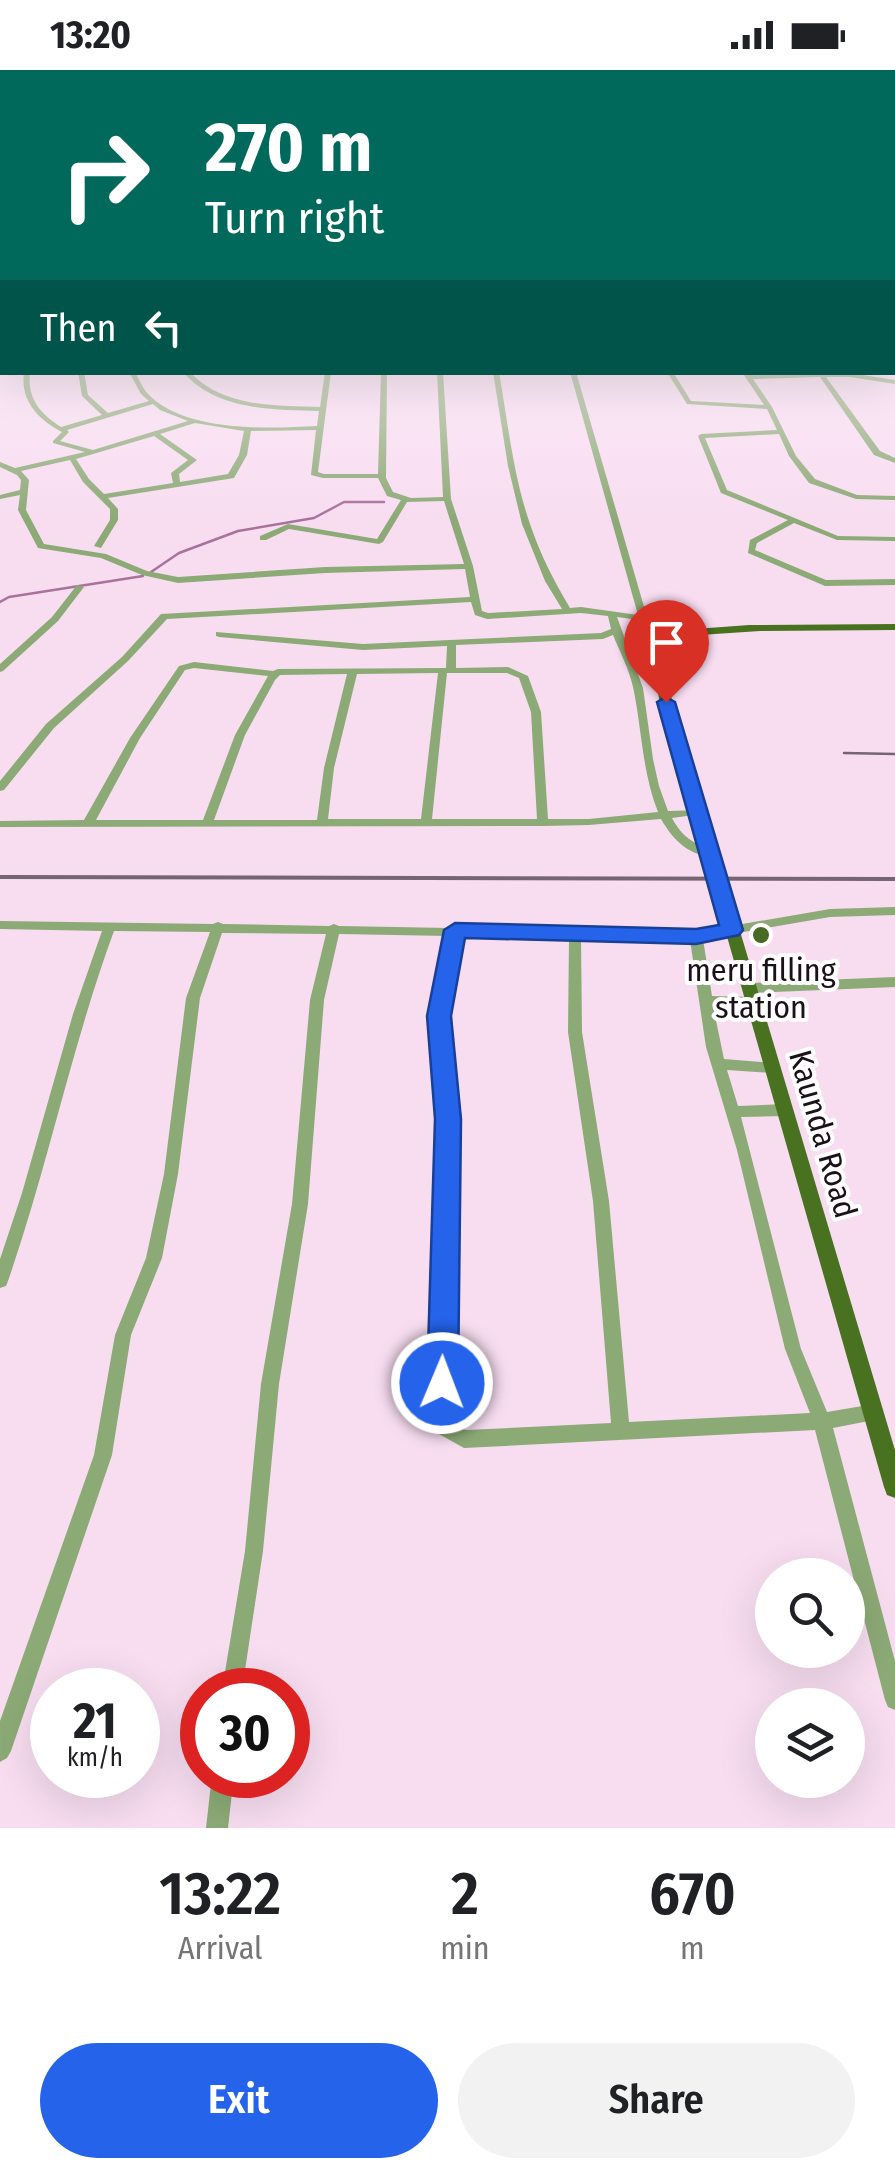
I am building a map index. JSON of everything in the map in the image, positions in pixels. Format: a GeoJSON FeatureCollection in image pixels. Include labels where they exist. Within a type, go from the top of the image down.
{"type":"FeatureCollection","features":[{"type":"Feature","properties":{"kind":"main road"},"geometry":{"type":"LineString","coordinates":[[666,632],[895,627]]}},
{"type":"Feature","properties":{"kind":"main road","name":"Kaunda Road"},"geometry":{"type":"LineString","coordinates":[[666,632],[655,644],[661,683],[895,1487]]}},
{"type":"Feature","properties":{"kind":"street"},"geometry":{"type":"LineString","coordinates":[[26,375],[24,387],[30,403],[65,434],[55,442],[92,452]]}},
{"type":"Feature","properties":{"kind":"street"},"geometry":{"type":"LineString","coordinates":[[82,375],[85,396],[106,414]]}},
{"type":"Feature","properties":{"kind":"street"},"geometry":{"type":"LineString","coordinates":[[133,375],[139,388],[156,402],[192,422]]}},
{"type":"Feature","properties":{"kind":"street"},"geometry":{"type":"LineString","coordinates":[[189,375],[197,385],[234,400],[270,407],[323,409]]}},
{"type":"Feature","properties":{"kind":"street"},"geometry":{"type":"LineString","coordinates":[[328,375],[317,476],[382,476]]}},
{"type":"Feature","properties":{"kind":"street"},"geometry":{"type":"LineString","coordinates":[[384,375],[382,476],[390,494],[408,499],[447,499]]}},
{"type":"Feature","properties":{"kind":"street"},"geometry":{"type":"LineString","coordinates":[[440,375],[447,499],[478,613],[487,616],[567,610],[612,614],[643,618],[666,632]]}},
{"type":"Feature","properties":{"kind":"street"},"geometry":{"type":"LineString","coordinates":[[496,375],[516,500],[544,576],[567,610]]}},
{"type":"Feature","properties":{"kind":"street"},"geometry":{"type":"LineString","coordinates":[[574,375],[643,618]]}},
{"type":"Feature","properties":{"kind":"street"},"geometry":{"type":"LineString","coordinates":[[672,375],[688,403],[769,407]]}},
{"type":"Feature","properties":{"kind":"street"},"geometry":{"type":"LineString","coordinates":[[746,375],[812,481],[856,497],[895,498]]}},
{"type":"Feature","properties":{"kind":"street"},"geometry":{"type":"LineString","coordinates":[[746,375],[895,382]]}},
{"type":"Feature","properties":{"kind":"street"},"geometry":{"type":"LineString","coordinates":[[821,376],[877,453],[895,461]]}},
{"type":"Feature","properties":{"kind":"street"},"geometry":{"type":"LineString","coordinates":[[61,429],[156,402]]}},
{"type":"Feature","properties":{"kind":"street"},"geometry":{"type":"LineString","coordinates":[[14,470],[72,458],[192,422],[248,428],[321,428]]}},
{"type":"Feature","properties":{"kind":"street"},"geometry":{"type":"LineString","coordinates":[[106,496],[232,476],[243,455],[248,428]]}},
{"type":"Feature","properties":{"kind":"street"},"geometry":{"type":"LineString","coordinates":[[154,432],[194,460],[173,476],[177,483]]}},
{"type":"Feature","properties":{"kind":"street"},"geometry":{"type":"LineString","coordinates":[[779,432],[707,434],[700,438],[724,491],[837,538],[895,539]]}},
{"type":"Feature","properties":{"kind":"street"},"geometry":{"type":"LineString","coordinates":[[72,458],[86,480],[114,508],[114,520],[98,546]]}},
{"type":"Feature","properties":{"kind":"street"},"geometry":{"type":"LineString","coordinates":[[0,464],[25,480],[22,510],[45,549],[103,556],[164,578],[196,581],[325,570],[468,566]]}},
{"type":"Feature","properties":{"kind":"street"},"geometry":{"type":"LineString","coordinates":[[3,494],[23,492]]}},
{"type":"Feature","properties":{"kind":"street"},"geometry":{"type":"LineString","coordinates":[[263,538],[288,526],[379,542],[408,499]]}},
{"type":"Feature","properties":{"kind":"street"},"geometry":{"type":"LineString","coordinates":[[791,522],[752,542],[753,553],[825,583],[895,582]]}},
{"type":"Feature","properties":{"kind":"street"},"geometry":{"type":"LineString","coordinates":[[0,669],[56,619],[80,587]]}},
{"type":"Feature","properties":{"kind":"street"},"geometry":{"type":"LineString","coordinates":[[0,788],[43,734],[125,659],[164,616],[474,599]]}},
{"type":"Feature","properties":{"kind":"street"},"geometry":{"type":"LineString","coordinates":[[612,614],[638,687],[657,801],[679,839],[711,858]]}},
{"type":"Feature","properties":{"kind":"street"},"geometry":{"type":"LineString","coordinates":[[220,634],[340,646],[603,636],[616,630]]}},
{"type":"Feature","properties":{"kind":"street"},"geometry":{"type":"LineString","coordinates":[[426,821],[452,642]]}},
{"type":"Feature","properties":{"kind":"street"},"geometry":{"type":"LineString","coordinates":[[88,824],[136,738],[182,668],[194,666],[275,674],[288,670],[508,670],[524,676],[536,712],[543,823]]}},
{"type":"Feature","properties":{"kind":"street"},"geometry":{"type":"LineString","coordinates":[[322,822],[328,768],[353,671]]}},
{"type":"Feature","properties":{"kind":"street"},"geometry":{"type":"LineString","coordinates":[[208,821],[240,735],[275,674]]}},
{"type":"Feature","properties":{"kind":"street"},"geometry":{"type":"LineString","coordinates":[[0,824],[543,823],[698,812]]}},
{"type":"Feature","properties":{"kind":"street"},"geometry":{"type":"LineString","coordinates":[[0,925],[696,936],[830,913],[895,911]]}},
{"type":"Feature","properties":{"kind":"street"},"geometry":{"type":"LineString","coordinates":[[0,1281],[38,1171],[83,991],[110,926]]}},
{"type":"Feature","properties":{"kind":"street"},"geometry":{"type":"LineString","coordinates":[[0,1751],[104,1454],[123,1335],[147,1280],[164,1208],[180,1117],[186,1030],[199,971],[218,926]]}},
{"type":"Feature","properties":{"kind":"street"},"geometry":{"type":"LineString","coordinates":[[235,1668],[254,1551],[270,1384],[300,1204],[318,1000],[334,928]]}},
{"type":"Feature","properties":{"kind":"street"},"geometry":{"type":"LineString","coordinates":[[455,930],[439,1016],[448,1119],[442,1416],[445,1428],[464,1439],[822,1420],[874,1412]]}},
{"type":"Feature","properties":{"kind":"street"},"geometry":{"type":"LineString","coordinates":[[575,932],[576,1032],[602,1200],[621,1432]]}},
{"type":"Feature","properties":{"kind":"street"},"geometry":{"type":"LineString","coordinates":[[696,936],[718,1064],[734,1112],[793,1349],[822,1420],[895,1700]]}},
{"type":"Feature","properties":{"kind":"street"},"geometry":{"type":"LineString","coordinates":[[705,1001],[895,982]]}},
{"type":"Feature","properties":{"kind":"street"},"geometry":{"type":"LineString","coordinates":[[718,1064],[772,1068]]}},
{"type":"Feature","properties":{"kind":"street"},"geometry":{"type":"LineString","coordinates":[[734,1112],[785,1110]]}},
{"type":"Feature","properties":{"kind":"street"},"geometry":{"type":"LineString","coordinates":[[217,1828],[220,1798]]}},
{"type":"Feature","properties":{"kind":"waterway"},"geometry":{"type":"LineString","coordinates":[[151,572],[179,553],[238,531],[314,518],[344,502],[384,502]]}},
{"type":"Feature","properties":{"kind":"waterway"},"geometry":{"type":"LineString","coordinates":[[0,602],[9,597],[143,576]]}},
{"type":"Feature","properties":{"kind":"railway"},"geometry":{"type":"LineString","coordinates":[[844,753],[895,754]]}},
{"type":"Feature","properties":{"kind":"railway"},"geometry":{"type":"LineString","coordinates":[[0,877],[895,879]]}},
{"type":"Feature","properties":{"kind":"place","name":"meru filling station"},"geometry":{"type":"Point","coordinates":[761,935]}},
{"type":"Feature","properties":{"kind":"route"},"geometry":{"type":"LineString","coordinates":[[442,1383],[448,1119],[439,1016],[455,930],[696,936],[732,930],[666,702]]}}]}
